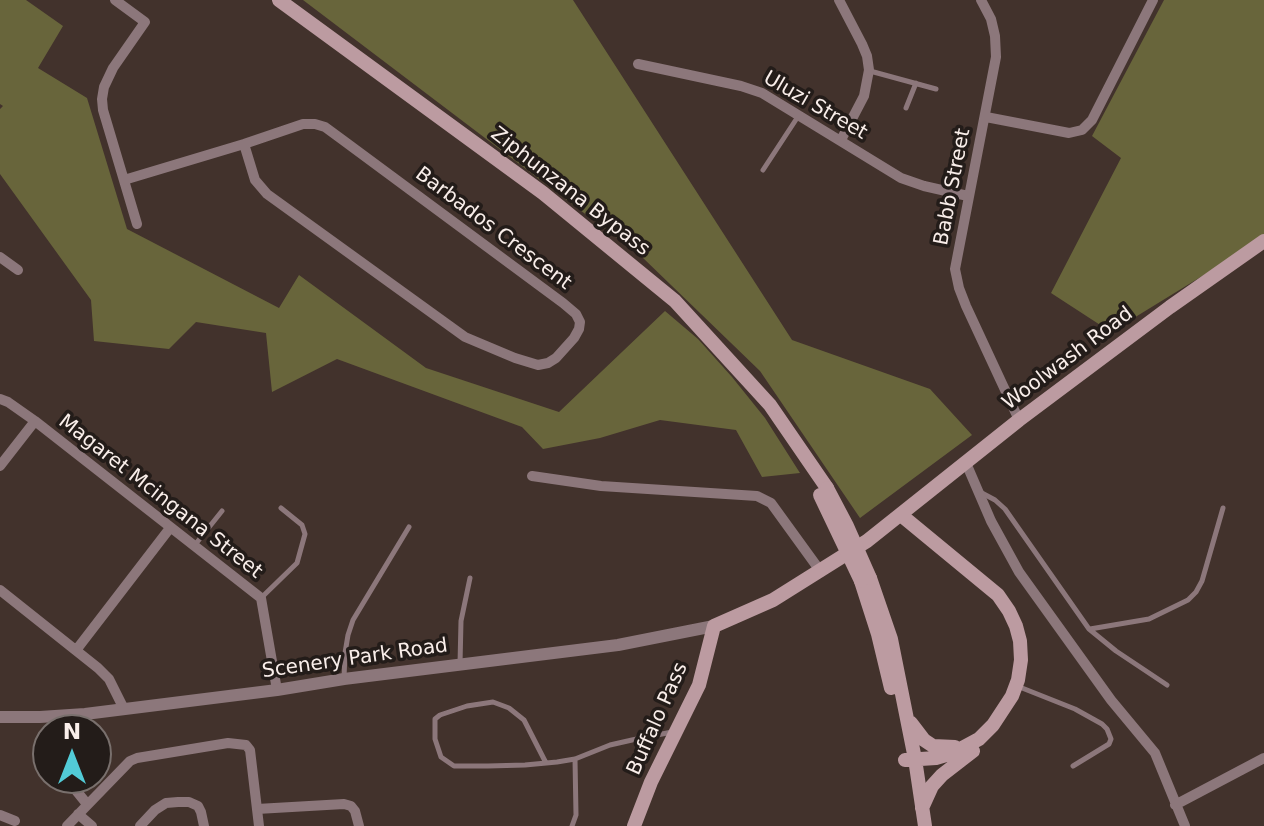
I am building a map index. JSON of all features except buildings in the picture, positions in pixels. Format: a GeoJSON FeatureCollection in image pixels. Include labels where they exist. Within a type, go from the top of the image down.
{"type":"FeatureCollection","features":[{"type":"Feature","properties":{"kind":"main road","name":"Ziphunzana Bypass"},"geometry":{"type":"LineString","coordinates":[[279,0],[543,193],[675,301],[770,405],[823,490],[865,580]]}},
{"type":"Feature","properties":{"kind":"main road","name":"Woolwash Road"},"geometry":{"type":"LineString","coordinates":[[714,626],[773,600],[867,541],[1019,420],[1264,241]]}},
{"type":"Feature","properties":{"kind":"main road"},"geometry":{"type":"LineString","coordinates":[[901,515],[998,595],[1016,626],[1020,641],[1021,660],[1016,686],[1004,710],[982,743],[932,786],[922,809]]}},
{"type":"Feature","properties":{"kind":"main road"},"geometry":{"type":"LineString","coordinates":[[865,580],[891,639],[905,708],[915,826]]}},
{"type":"Feature","properties":{"kind":"main road"},"geometry":{"type":"LineString","coordinates":[[865,580],[925,826]]}},
{"type":"Feature","properties":{"kind":"main road","name":"Buffalo Pass"},"geometry":{"type":"LineString","coordinates":[[634,826],[651,782],[699,685],[714,626]]}},
{"type":"Feature","properties":{"kind":"main road"},"geometry":{"type":"LineString","coordinates":[[905,708],[917,733],[933,746],[953,748],[979,739]]}},
{"type":"Feature","properties":{"kind":"main road"},"geometry":{"type":"LineString","coordinates":[[910,760],[953,753],[979,739],[993,725]]}},
{"type":"Feature","properties":{"kind":"street"},"geometry":{"type":"LineString","coordinates":[[115,0],[145,22],[113,68],[102,99],[137,224]]}},
{"type":"Feature","properties":{"kind":"street"},"geometry":{"type":"LineString","coordinates":[[839,0],[862,44],[869,70],[864,96],[841,140]]}},
{"type":"Feature","properties":{"kind":"street","name":"Babb Street"},"geometry":{"type":"LineString","coordinates":[[981,0],[991,19],[996,57],[955,269],[959,288],[1019,420]]}},
{"type":"Feature","properties":{"kind":"street"},"geometry":{"type":"LineString","coordinates":[[986,117],[1069,133],[1082,130],[1092,120],[1153,0]]}},
{"type":"Feature","properties":{"kind":"street","name":"Uluzi Street"},"geometry":{"type":"LineString","coordinates":[[638,64],[762,93],[901,178],[968,196]]}},
{"type":"Feature","properties":{"kind":"street","name":"Barbados Crescent"},"geometry":{"type":"LineString","coordinates":[[124,180],[303,124],[325,127],[576,314],[580,322],[574,338],[556,358],[538,365],[465,337],[267,194],[255,180],[244,144]]}},
{"type":"Feature","properties":{"kind":"street"},"geometry":{"type":"LineString","coordinates":[[0,257],[18,270]]}},
{"type":"Feature","properties":{"kind":"street","name":"Magaret Mcingana Street"},"geometry":{"type":"LineString","coordinates":[[0,399],[35,421],[261,598],[277,690]]}},
{"type":"Feature","properties":{"kind":"street"},"geometry":{"type":"LineString","coordinates":[[0,466],[35,421]]}},
{"type":"Feature","properties":{"kind":"street"},"geometry":{"type":"LineString","coordinates":[[966,463],[1002,545],[1019,572],[1111,700],[1155,753],[1185,826]]}},
{"type":"Feature","properties":{"kind":"street"},"geometry":{"type":"LineString","coordinates":[[532,476],[601,486],[757,496],[771,503],[821,572]]}},
{"type":"Feature","properties":{"kind":"street"},"geometry":{"type":"LineString","coordinates":[[77,649],[170,528]]}},
{"type":"Feature","properties":{"kind":"street"},"geometry":{"type":"LineString","coordinates":[[0,590],[77,649],[109,679],[124,709]]}},
{"type":"Feature","properties":{"kind":"street","name":"Scenery Park Road"},"geometry":{"type":"LineString","coordinates":[[85,714],[618,645],[714,626]]}},
{"type":"Feature","properties":{"kind":"street","name":"Scenery Park Road"},"geometry":{"type":"LineString","coordinates":[[0,717],[32,717]]}},
{"type":"Feature","properties":{"kind":"street"},"geometry":{"type":"LineString","coordinates":[[67,826],[130,761],[238,743],[246,745],[252,757],[259,826]]}},
{"type":"Feature","properties":{"kind":"street"},"geometry":{"type":"LineString","coordinates":[[1175,805],[1264,758]]}},
{"type":"Feature","properties":{"kind":"street"},"geometry":{"type":"LineString","coordinates":[[79,794],[87,804]]}},
{"type":"Feature","properties":{"kind":"street"},"geometry":{"type":"LineString","coordinates":[[140,826],[166,803],[178,802],[198,806],[204,826]]}},
{"type":"Feature","properties":{"kind":"street"},"geometry":{"type":"LineString","coordinates":[[257,809],[344,804],[355,811],[359,826]]}},
{"type":"Feature","properties":{"kind":"street"},"geometry":{"type":"LineString","coordinates":[[78,814],[92,826]]}},
{"type":"Feature","properties":{"kind":"street"},"geometry":{"type":"LineString","coordinates":[[0,815],[15,821]]}},
{"type":"Feature","properties":{"kind":"lane"},"geometry":{"type":"LineString","coordinates":[[869,70],[936,89]]}},
{"type":"Feature","properties":{"kind":"lane"},"geometry":{"type":"LineString","coordinates":[[906,108],[916,83]]}},
{"type":"Feature","properties":{"kind":"lane"},"geometry":{"type":"LineString","coordinates":[[763,170],[799,115]]}},
{"type":"Feature","properties":{"kind":"lane"},"geometry":{"type":"LineString","coordinates":[[979,492],[1005,509],[1089,629],[1167,685]]}},
{"type":"Feature","properties":{"kind":"lane"},"geometry":{"type":"LineString","coordinates":[[261,598],[290,571],[301,554],[305,530],[281,508]]}},
{"type":"Feature","properties":{"kind":"lane"},"geometry":{"type":"LineString","coordinates":[[1089,629],[1149,619],[1188,600],[1202,581],[1223,508]]}},
{"type":"Feature","properties":{"kind":"lane"},"geometry":{"type":"LineString","coordinates":[[193,547],[222,511]]}},
{"type":"Feature","properties":{"kind":"lane"},"geometry":{"type":"LineString","coordinates":[[344,679],[345,653],[353,620],[409,527]]}},
{"type":"Feature","properties":{"kind":"lane"},"geometry":{"type":"LineString","coordinates":[[460,665],[461,621],[470,578]]}},
{"type":"Feature","properties":{"kind":"lane"},"geometry":{"type":"LineString","coordinates":[[1016,686],[1075,709],[1107,729],[1111,739],[1109,744],[1073,766]]}},
{"type":"Feature","properties":{"kind":"lane"},"geometry":{"type":"LineString","coordinates":[[546,763],[524,720],[509,708],[493,702],[467,706],[435,719],[435,739],[441,757],[454,766],[546,763],[575,759],[610,745],[677,731]]}},
{"type":"Feature","properties":{"kind":"lane"},"geometry":{"type":"LineString","coordinates":[[572,826],[576,815],[575,759]]}},
{"type":"Feature","properties":{"kind":"shaded area"},"geometry":{"type":"Polygon","coordinates":[[[0,0],[26,0],[63,26],[38,68],[87,98],[127,229],[279,308],[299,275],[426,368],[559,412],[665,311],[698,339],[732,377],[765,418],[800,473],[762,477],[736,430],[660,420],[600,438],[543,449],[522,427],[337,359],[272,392],[266,333],[196,322],[169,349],[94,341],[91,300],[0,174],[0,109],[3,106],[0,104],[0,0]]]}},
{"type":"Feature","properties":{"kind":"shaded area"},"geometry":{"type":"Polygon","coordinates":[[[303,0],[573,0],[792,340],[930,389],[972,435],[860,518],[760,371],[642,257],[303,0]]]}},
{"type":"Feature","properties":{"kind":"shaded area"},"geometry":{"type":"Polygon","coordinates":[[[1164,0],[1264,0],[1264,238],[1111,332],[1051,293],[1121,158],[1092,136],[1164,0]]]}}]}
